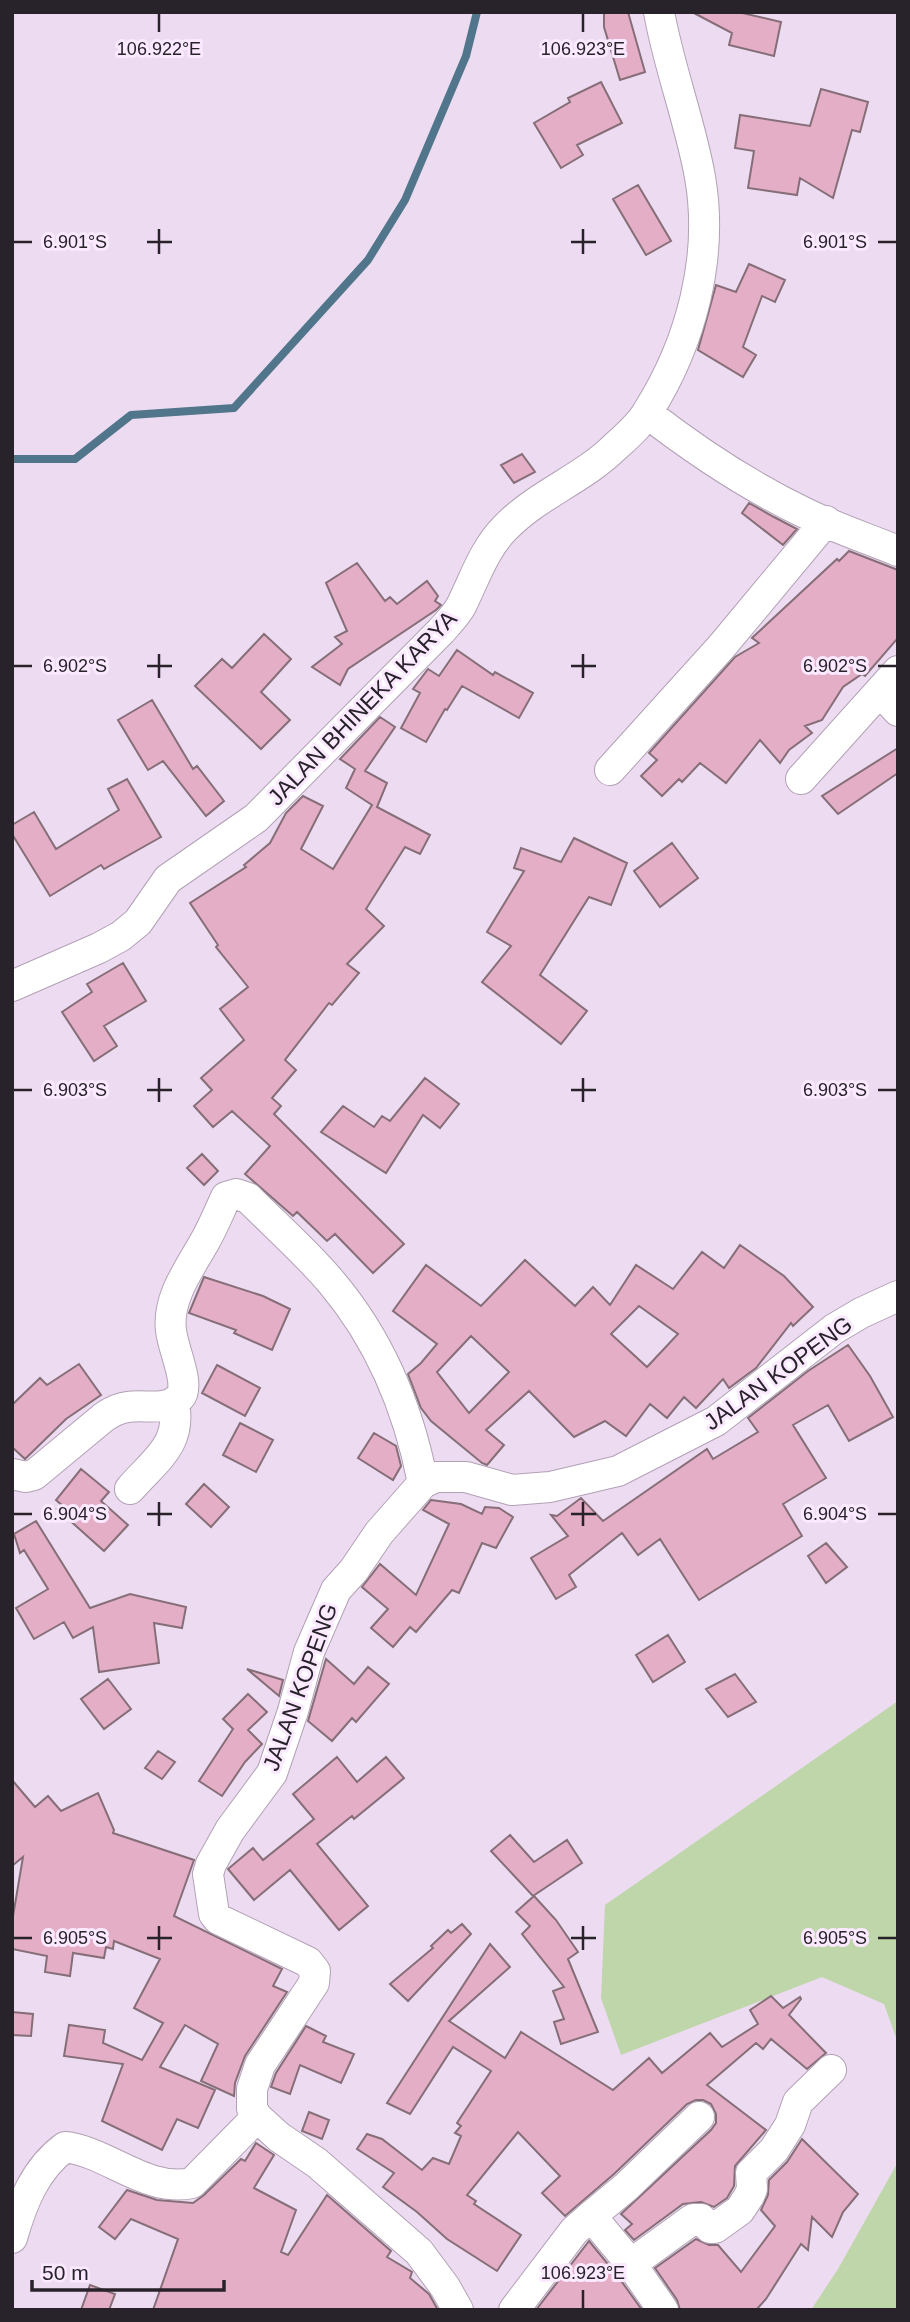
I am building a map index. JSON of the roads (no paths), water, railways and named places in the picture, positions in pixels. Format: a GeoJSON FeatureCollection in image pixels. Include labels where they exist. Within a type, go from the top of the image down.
{"type":"FeatureCollection","features":[{"type":"Feature","properties":{"kind":"street","name":"JALAN BHINEKA KARYA"},"geometry":{"type":"LineString","coordinates":[[12,986],[121,936],[138,922],[168,879],[256,818],[441,631],[460,608],[486,555],[503,530],[529,506],[587,469],[614,448],[647,414],[673,365],[688,324],[699,282],[704,246],[700,178],[663,38],[659,12]]}},
{"type":"Feature","properties":{"kind":"street"},"geometry":{"type":"LineString","coordinates":[[647,414],[742,480],[804,513],[898,551]]}},
{"type":"Feature","properties":{"kind":"street"},"geometry":{"type":"LineString","coordinates":[[610,770],[722,646],[826,521]]}},
{"type":"Feature","properties":{"kind":"street"},"geometry":{"type":"LineString","coordinates":[[801,779],[892,691]]}},
{"type":"Feature","properties":{"kind":"street"},"geometry":{"type":"LineString","coordinates":[[12,1474],[26,1478],[34,1475],[103,1417],[116,1410],[128,1407],[161,1407],[182,1396],[185,1385],[170,1329],[170,1315],[176,1296],[226,1197],[243,1195],[333,1284],[369,1336],[393,1382],[406,1417],[424,1483]]}},
{"type":"Feature","properties":{"kind":"street","name":"JALAN KOPENG"},"geometry":{"type":"LineString","coordinates":[[257,2117],[252,2109],[252,2090],[260,2065],[314,1983],[315,1971],[308,1962],[218,1919],[212,1909],[208,1874],[230,1830],[272,1773],[309,1652],[336,1590],[403,1505],[424,1483],[436,1478],[466,1477],[512,1490],[550,1487],[618,1471],[716,1421],[834,1329],[898,1296]]}},
{"type":"Feature","properties":{"kind":"street"},"geometry":{"type":"LineString","coordinates":[[130,1489],[173,1440],[177,1418],[174,1402]]}},
{"type":"Feature","properties":{"kind":"street"},"geometry":{"type":"LineString","coordinates":[[631,2264],[693,2219],[701,2219],[710,2228],[715,2228],[740,2210],[752,2189],[751,2173],[774,2151],[790,2125],[798,2102],[831,2070]]}},
{"type":"Feature","properties":{"kind":"street"},"geometry":{"type":"LineString","coordinates":[[12,2238],[37,2176],[50,2158],[65,2147],[80,2148],[146,2178],[183,2185],[192,2183],[257,2117],[279,2137],[317,2163],[419,2252],[458,2310]]}},
{"type":"Feature","properties":{"kind":"street"},"geometry":{"type":"LineString","coordinates":[[514,2310],[573,2231],[626,2187],[699,2117]]}},
{"type":"Feature","properties":{"kind":"street"},"geometry":{"type":"LineString","coordinates":[[591,2216],[631,2264],[663,2310]]}},
{"type":"Feature","properties":{"kind":"waterway"},"geometry":{"type":"LineString","coordinates":[[12,459],[75,459],[131,415],[234,408],[368,260],[405,200],[466,56],[477,12]]}}]}
